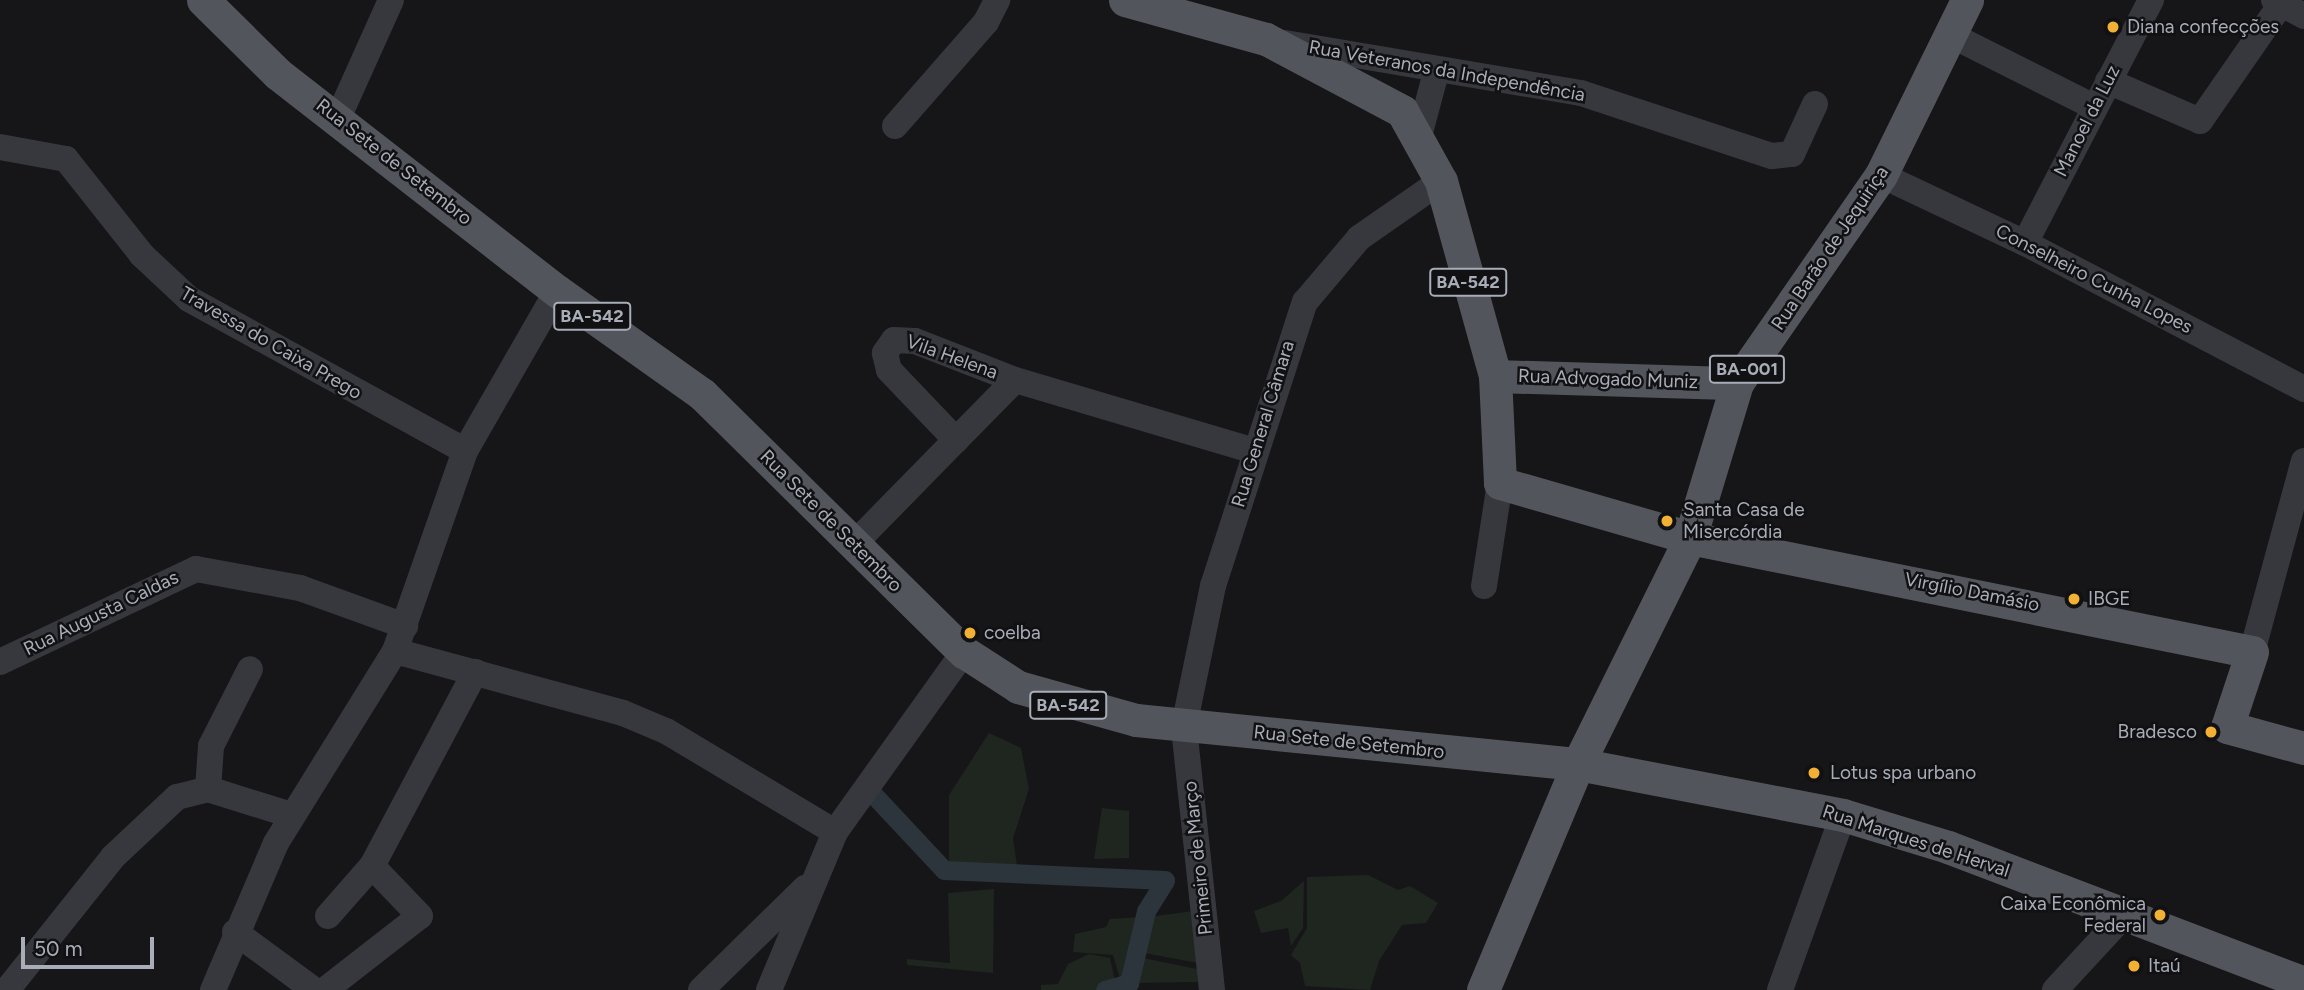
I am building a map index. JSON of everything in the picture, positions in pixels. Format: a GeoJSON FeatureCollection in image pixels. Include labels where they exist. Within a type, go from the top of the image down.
{"type":"FeatureCollection","features":[{"type":"Feature","properties":{"kind":"main road","name":"Rua Sete de Setembro"},"geometry":{"type":"LineString","coordinates":[[203,0],[248,49],[557,291],[702,394],[964,652],[1041,696],[1184,726],[1578,764]]}},
{"type":"Feature","properties":{"kind":"main road","name":"Rua Veteranos da Independência"},"geometry":{"type":"LineString","coordinates":[[1125,0],[1266,39]]}},
{"type":"Feature","properties":{"kind":"main road","name":"Rua Barão de Jequiriça"},"geometry":{"type":"LineString","coordinates":[[1578,764],[1690,538],[1737,383],[1881,175],[1953,36],[1967,0]]}},
{"type":"Feature","properties":{"kind":"main road","name":"Rua Advogado Muniz"},"geometry":{"type":"LineString","coordinates":[[1266,39],[1386,100],[1419,136],[1441,181],[1495,376],[1737,383]]}},
{"type":"Feature","properties":{"kind":"main road"},"geometry":{"type":"LineString","coordinates":[[1495,376],[1500,483]]}},
{"type":"Feature","properties":{"kind":"main road","name":"Virgílio Damásio"},"geometry":{"type":"LineString","coordinates":[[1500,483],[1690,538],[2252,652]]}},
{"type":"Feature","properties":{"kind":"main road"},"geometry":{"type":"LineString","coordinates":[[2252,652],[2227,727],[2304,748]]}},
{"type":"Feature","properties":{"kind":"main road","name":"Rua Marques de Herval"},"geometry":{"type":"LineString","coordinates":[[1578,764],[1843,815],[2126,913],[2304,983]]}},
{"type":"Feature","properties":{"kind":"main road","name":"BA-001"},"geometry":{"type":"LineString","coordinates":[[1483,990],[1578,764]]}},
{"type":"Feature","properties":{"kind":"street"},"geometry":{"type":"LineString","coordinates":[[338,117],[391,0]]}},
{"type":"Feature","properties":{"kind":"street"},"geometry":{"type":"LineString","coordinates":[[895,126],[986,22],[996,0]]}},
{"type":"Feature","properties":{"kind":"street","name":"Manoel da Luz"},"geometry":{"type":"LineString","coordinates":[[2025,243],[2151,0]]}},
{"type":"Feature","properties":{"kind":"street"},"geometry":{"type":"LineString","coordinates":[[2108,81],[2200,121],[2277,2],[2304,16]]}},
{"type":"Feature","properties":{"kind":"street"},"geometry":{"type":"LineString","coordinates":[[1953,36],[2094,107]]}},
{"type":"Feature","properties":{"kind":"street","name":"Rua Veteranos da Independência"},"geometry":{"type":"LineString","coordinates":[[1266,39],[1581,93],[1781,157],[1792,154],[1815,104]]}},
{"type":"Feature","properties":{"kind":"street"},"geometry":{"type":"LineString","coordinates":[[1419,136],[1437,69]]}},
{"type":"Feature","properties":{"kind":"street","name":"Travessa do Caixa Prego"},"geometry":{"type":"LineString","coordinates":[[0,147],[66,159],[174,288],[465,451]]}},
{"type":"Feature","properties":{"kind":"street","name":"Conselheiro Cunha Lopes"},"geometry":{"type":"LineString","coordinates":[[1881,175],[2025,243],[2304,389]]}},
{"type":"Feature","properties":{"kind":"street","name":"Rua General Câmara"},"geometry":{"type":"LineString","coordinates":[[1184,726],[1213,586],[1293,325],[1316,283],[1359,238],[1441,181]]}},
{"type":"Feature","properties":{"kind":"street"},"geometry":{"type":"LineString","coordinates":[[213,990],[235,932],[291,816],[395,651],[465,451],[557,291]]}},
{"type":"Feature","properties":{"kind":"street","name":"Vila Helena"},"geometry":{"type":"LineString","coordinates":[[853,545],[1015,380],[915,341],[890,342],[884,359],[889,370],[956,440]]}},
{"type":"Feature","properties":{"kind":"street"},"geometry":{"type":"LineString","coordinates":[[1015,380],[1254,450]]}},
{"type":"Feature","properties":{"kind":"street"},"geometry":{"type":"LineString","coordinates":[[2252,652],[2304,461]]}},
{"type":"Feature","properties":{"kind":"street"},"geometry":{"type":"LineString","coordinates":[[1484,586],[1500,483]]}},
{"type":"Feature","properties":{"kind":"street","name":"Rua Augusta Caldas"},"geometry":{"type":"LineString","coordinates":[[0,662],[196,569],[300,588],[404,626]]}},
{"type":"Feature","properties":{"kind":"street"},"geometry":{"type":"LineString","coordinates":[[395,651],[582,699],[666,731],[835,832]]}},
{"type":"Feature","properties":{"kind":"street"},"geometry":{"type":"LineString","coordinates":[[740,951],[773,979],[812,881],[835,832],[964,652]]}},
{"type":"Feature","properties":{"kind":"street"},"geometry":{"type":"LineString","coordinates":[[208,789],[214,737],[250,669]]}},
{"type":"Feature","properties":{"kind":"street"},"geometry":{"type":"LineString","coordinates":[[328,916],[372,866],[475,672]]}},
{"type":"Feature","properties":{"kind":"street","name":"Primeiro de Março"},"geometry":{"type":"LineString","coordinates":[[1184,726],[1212,990]]}},
{"type":"Feature","properties":{"kind":"street"},"geometry":{"type":"LineString","coordinates":[[8,975],[147,819],[177,797],[208,789],[291,816]]}},
{"type":"Feature","properties":{"kind":"street"},"geometry":{"type":"LineString","coordinates":[[1780,990],[1843,815]]}},
{"type":"Feature","properties":{"kind":"street"},"geometry":{"type":"LineString","coordinates":[[325,990],[419,916],[372,866]]}},
{"type":"Feature","properties":{"kind":"street"},"geometry":{"type":"LineString","coordinates":[[701,990],[812,881]]}},
{"type":"Feature","properties":{"kind":"street"},"geometry":{"type":"LineString","coordinates":[[2055,990],[2126,913]]}},
{"type":"Feature","properties":{"kind":"street"},"geometry":{"type":"LineString","coordinates":[[235,932],[314,990]]}},
{"type":"Feature","properties":{"kind":"shaded area"},"geometry":{"type":"Polygon","coordinates":[[[989,733],[1021,748],[1029,789],[1013,838],[1018,873],[949,862],[949,795],[989,733]]]}},
{"type":"Feature","properties":{"kind":"shaded area"},"geometry":{"type":"Polygon","coordinates":[[[1102,808],[1129,811],[1129,858],[1094,859],[1102,808]]]}},
{"type":"Feature","properties":{"kind":"shaded area"},"geometry":{"type":"Polygon","coordinates":[[[1368,875],[1398,890],[1410,886],[1438,903],[1426,923],[1402,925],[1379,961],[1370,990],[1305,986],[1300,963],[1291,955],[1307,928],[1307,877],[1368,875]]]}},
{"type":"Feature","properties":{"kind":"shaded area"},"geometry":{"type":"Polygon","coordinates":[[[1304,881],[1303,928],[1291,946],[1288,928],[1261,933],[1254,911],[1281,901],[1304,881]]]}},
{"type":"Feature","properties":{"kind":"shaded area"},"geometry":{"type":"Polygon","coordinates":[[[994,889],[993,973],[907,965],[907,959],[950,963],[948,893],[994,889]]]}},
{"type":"Feature","properties":{"kind":"shaded area"},"geometry":{"type":"Polygon","coordinates":[[[1201,910],[1198,963],[1144,953],[1148,917],[1201,910]]]}},
{"type":"Feature","properties":{"kind":"shaded area"},"geometry":{"type":"Polygon","coordinates":[[[1143,917],[1123,989],[1113,955],[1073,952],[1075,934],[1106,927],[1110,919],[1143,917]]]}},
{"type":"Feature","properties":{"kind":"shaded area"},"geometry":{"type":"Polygon","coordinates":[[[1089,954],[1110,958],[1117,990],[1041,990],[1041,985],[1058,984],[1068,964],[1089,954]]]}},
{"type":"Feature","properties":{"kind":"shaded area"},"geometry":{"type":"Polygon","coordinates":[[[1138,957],[1197,969],[1198,982],[1129,983],[1130,965],[1138,957]]]}},
{"type":"Feature","properties":{"kind":"waterway"},"geometry":{"type":"LineString","coordinates":[[871,792],[944,870],[1165,880]]}},
{"type":"Feature","properties":{"kind":"waterway"},"geometry":{"type":"LineString","coordinates":[[1105,990],[1129,983],[1146,911],[1165,880]]}},
{"type":"Feature","properties":{"kind":"place","name":"Diana confecções"},"geometry":{"type":"Point","coordinates":[2113,27]}},
{"type":"Feature","properties":{"kind":"place","name":"Santa Casa de Misercórdia"},"geometry":{"type":"Point","coordinates":[1667,521]}},
{"type":"Feature","properties":{"kind":"place","name":"IBGE"},"geometry":{"type":"Point","coordinates":[2074,599]}},
{"type":"Feature","properties":{"kind":"place","name":"coelba"},"geometry":{"type":"Point","coordinates":[970,633]}},
{"type":"Feature","properties":{"kind":"place","name":"Bradesco"},"geometry":{"type":"Point","coordinates":[2211,732]}},
{"type":"Feature","properties":{"kind":"place","name":"Lotus spa urbano"},"geometry":{"type":"Point","coordinates":[1814,773]}},
{"type":"Feature","properties":{"kind":"place","name":"Caixa Econômica Federal"},"geometry":{"type":"Point","coordinates":[2160,915]}},
{"type":"Feature","properties":{"kind":"place","name":"Itaú"},"geometry":{"type":"Point","coordinates":[2134,966]}}]}
